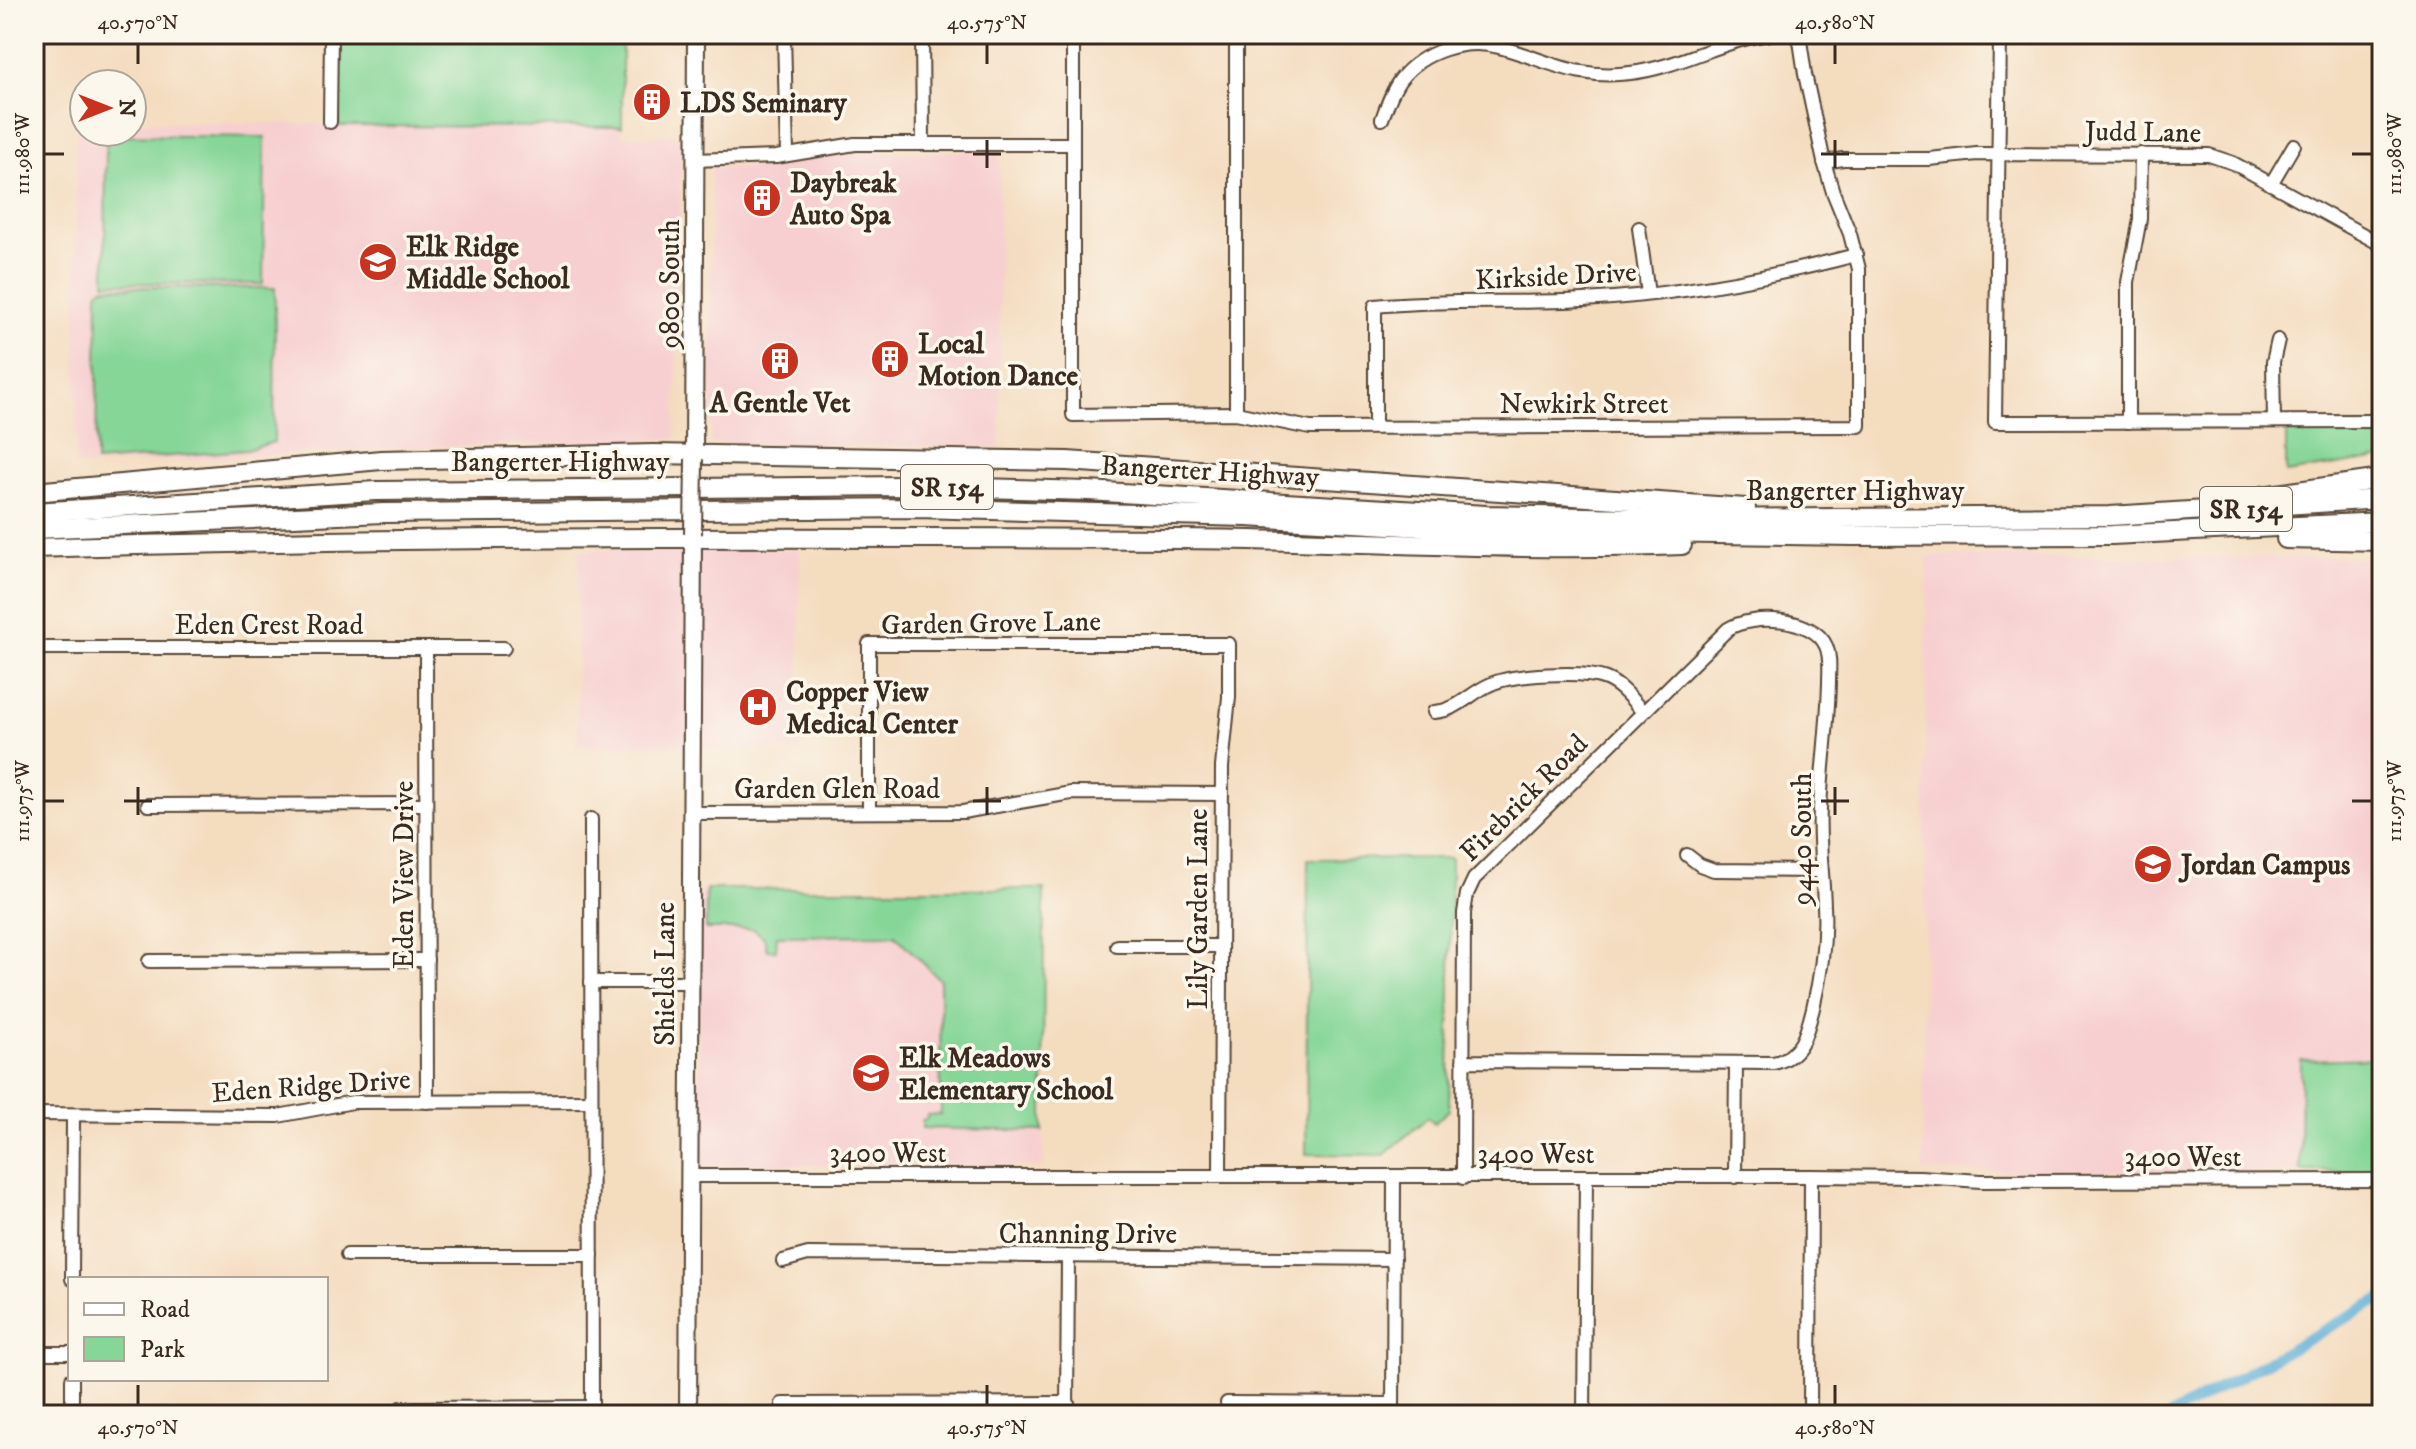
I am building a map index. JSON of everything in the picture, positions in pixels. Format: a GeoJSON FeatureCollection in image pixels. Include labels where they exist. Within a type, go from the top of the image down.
{"type":"FeatureCollection","features":[{"type":"Feature","properties":{"kind":"highway"},"geometry":{"type":"LineString","coordinates":[[34,492],[381,460],[999,458],[1861,518]]}},
{"type":"Feature","properties":{"kind":"highway"},"geometry":{"type":"LineString","coordinates":[[2110,516],[2382,479]]}},
{"type":"Feature","properties":{"kind":"highway","name":"Bangerter Highway"},"geometry":{"type":"LineString","coordinates":[[34,512],[376,491],[901,486],[1088,491],[1534,516],[1681,519],[2110,516],[2382,499]]}},
{"type":"Feature","properties":{"kind":"highway","name":"Bangerter Highway"},"geometry":{"type":"LineString","coordinates":[[34,529],[383,513],[918,508],[1247,517],[1495,531],[1853,536],[2112,535],[2382,522]]}},
{"type":"Feature","properties":{"kind":"highway"},"geometry":{"type":"LineString","coordinates":[[2112,535],[2382,541]]}},
{"type":"Feature","properties":{"kind":"highway"},"geometry":{"type":"LineString","coordinates":[[34,548],[447,538],[693,536],[1259,540],[1561,548],[1853,536]]}},
{"type":"Feature","properties":{"kind":"main road","name":"9800 South"},"geometry":{"type":"LineString","coordinates":[[693,536],[696,34]]}},
{"type":"Feature","properties":{"kind":"main road","name":"Shields Lane"},"geometry":{"type":"LineString","coordinates":[[688,1415],[693,536]]}},
{"type":"Feature","properties":{"kind":"street"},"geometry":{"type":"LineString","coordinates":[[330,122],[331,34]]}},
{"type":"Feature","properties":{"kind":"street"},"geometry":{"type":"LineString","coordinates":[[784,34],[787,155]]}},
{"type":"Feature","properties":{"kind":"street"},"geometry":{"type":"LineString","coordinates":[[922,34],[923,144]]}},
{"type":"Feature","properties":{"kind":"street"},"geometry":{"type":"LineString","coordinates":[[695,160],[787,155],[838,145],[1073,144],[1073,34]]}},
{"type":"Feature","properties":{"kind":"street"},"geometry":{"type":"LineString","coordinates":[[1236,34],[1236,413]]}},
{"type":"Feature","properties":{"kind":"street"},"geometry":{"type":"LineString","coordinates":[[1382,119],[1401,79],[1415,65],[1446,49],[1480,44],[1497,46],[1570,71],[1610,75],[1651,69],[1734,40],[1770,34]]}},
{"type":"Feature","properties":{"kind":"street"},"geometry":{"type":"LineString","coordinates":[[1799,34],[1824,162],[1856,255]]}},
{"type":"Feature","properties":{"kind":"street"},"geometry":{"type":"LineString","coordinates":[[2000,34],[1995,422],[2382,421]]}},
{"type":"Feature","properties":{"kind":"street","name":"Newkirk Street"},"geometry":{"type":"LineString","coordinates":[[1073,144],[1073,415],[1236,413],[1310,428],[1859,426],[1860,283],[1856,255]]}},
{"type":"Feature","properties":{"kind":"street"},"geometry":{"type":"LineString","coordinates":[[2271,184],[2294,145]]}},
{"type":"Feature","properties":{"kind":"street","name":"Judd Lane"},"geometry":{"type":"LineString","coordinates":[[1824,162],[2000,154],[2222,157],[2382,245]]}},
{"type":"Feature","properties":{"kind":"street"},"geometry":{"type":"LineString","coordinates":[[2128,422],[2128,282],[2140,219],[2141,154]]}},
{"type":"Feature","properties":{"kind":"street"},"geometry":{"type":"LineString","coordinates":[[1639,228],[1648,294]]}},
{"type":"Feature","properties":{"kind":"street","name":"Kirkside Drive"},"geometry":{"type":"LineString","coordinates":[[1375,427],[1375,306],[1524,303],[1648,294],[1747,279],[1856,255]]}},
{"type":"Feature","properties":{"kind":"street"},"geometry":{"type":"LineString","coordinates":[[2274,421],[2273,362],[2278,340]]}},
{"type":"Feature","properties":{"kind":"street","name":"Firebrick Road"},"geometry":{"type":"LineString","coordinates":[[1463,1178],[1464,913],[1470,885],[1732,626],[1748,622],[1807,625]]}},
{"type":"Feature","properties":{"kind":"street","name":"9440 South"},"geometry":{"type":"LineString","coordinates":[[1736,1063],[1773,1063],[1792,1055],[1803,1040],[1820,977],[1825,922],[1819,819],[1828,731],[1829,660],[1822,639],[1807,625]]}},
{"type":"Feature","properties":{"kind":"street","name":"Garden Grove Lane"},"geometry":{"type":"LineString","coordinates":[[869,812],[869,644],[1229,644]]}},
{"type":"Feature","properties":{"kind":"street","name":"Lily Garden Lane"},"geometry":{"type":"LineString","coordinates":[[1220,1176],[1222,794],[1223,743],[1229,697],[1229,644]]}},
{"type":"Feature","properties":{"kind":"street","name":"Eden Crest Road"},"geometry":{"type":"LineString","coordinates":[[34,648],[504,648]]}},
{"type":"Feature","properties":{"kind":"street","name":"Eden View Drive"},"geometry":{"type":"LineString","coordinates":[[426,648],[427,1102]]}},
{"type":"Feature","properties":{"kind":"street"},"geometry":{"type":"LineString","coordinates":[[1434,712],[1454,708],[1478,690],[1497,681],[1532,676],[1604,678],[1620,688],[1643,712]]}},
{"type":"Feature","properties":{"kind":"street","name":"Garden Glen Road"},"geometry":{"type":"LineString","coordinates":[[691,813],[978,810],[1040,796],[1071,793],[1222,794]]}},
{"type":"Feature","properties":{"kind":"street"},"geometry":{"type":"LineString","coordinates":[[148,805],[426,804]]}},
{"type":"Feature","properties":{"kind":"street"},"geometry":{"type":"LineString","coordinates":[[401,1408],[592,1411],[591,819]]}},
{"type":"Feature","properties":{"kind":"street"},"geometry":{"type":"LineString","coordinates":[[1687,855],[1700,865],[1714,870],[1821,871]]}},
{"type":"Feature","properties":{"kind":"street"},"geometry":{"type":"LineString","coordinates":[[1117,946],[1221,946]]}},
{"type":"Feature","properties":{"kind":"street"},"geometry":{"type":"LineString","coordinates":[[149,961],[427,960]]}},
{"type":"Feature","properties":{"kind":"street"},"geometry":{"type":"LineString","coordinates":[[591,982],[690,982]]}},
{"type":"Feature","properties":{"kind":"street"},"geometry":{"type":"LineString","coordinates":[[1463,1061],[1736,1063],[1735,1177]]}},
{"type":"Feature","properties":{"kind":"street","name":"Eden Ridge Drive"},"geometry":{"type":"LineString","coordinates":[[34,1114],[278,1116],[339,1102],[591,1101]]}},
{"type":"Feature","properties":{"kind":"street"},"geometry":{"type":"LineString","coordinates":[[72,1277],[73,1116]]}},
{"type":"Feature","properties":{"kind":"street","name":"3400 West"},"geometry":{"type":"LineString","coordinates":[[689,1176],[1811,1176],[1981,1181],[2382,1180]]}},
{"type":"Feature","properties":{"kind":"street"},"geometry":{"type":"LineString","coordinates":[[1810,1415],[1811,1176]]}},
{"type":"Feature","properties":{"kind":"street"},"geometry":{"type":"LineString","coordinates":[[1227,1403],[1393,1410],[1394,1177]]}},
{"type":"Feature","properties":{"kind":"street"},"geometry":{"type":"LineString","coordinates":[[1584,1415],[1586,1177]]}},
{"type":"Feature","properties":{"kind":"street","name":"Channing Drive"},"geometry":{"type":"LineString","coordinates":[[783,1261],[808,1254],[1394,1259]]}},
{"type":"Feature","properties":{"kind":"street"},"geometry":{"type":"LineString","coordinates":[[347,1255],[592,1255]]}},
{"type":"Feature","properties":{"kind":"street"},"geometry":{"type":"LineString","coordinates":[[782,1404],[1068,1409],[1068,1256]]}},
{"type":"Feature","properties":{"kind":"street"},"geometry":{"type":"LineString","coordinates":[[34,1353],[68,1353]]}},
{"type":"Feature","properties":{"kind":"street"},"geometry":{"type":"LineString","coordinates":[[72,1381],[72,1415]]}},
{"type":"Feature","properties":{"kind":"shaded area","name":"Elk Ridge Middle School"},"geometry":{"type":"Polygon","coordinates":[[[148,122],[622,127],[622,136],[682,136],[675,439],[396,448],[76,466],[76,148],[148,148],[148,122]]]}},
{"type":"Feature","properties":{"kind":"shaded area"},"geometry":{"type":"Polygon","coordinates":[[[999,151],[1000,448],[711,443],[711,168],[785,166],[828,155],[999,151]]]}},
{"type":"Feature","properties":{"kind":"shaded area"},"geometry":{"type":"Polygon","coordinates":[[[800,549],[799,750],[701,750],[680,745],[577,746],[578,550],[800,549]]]}},
{"type":"Feature","properties":{"kind":"shaded area","name":"Jordan Campus"},"geometry":{"type":"Polygon","coordinates":[[[1927,556],[2382,558],[2382,1172],[1923,1171],[1927,556]]]}},
{"type":"Feature","properties":{"kind":"shaded area","name":"Elk Meadows Elementary School"},"geometry":{"type":"Polygon","coordinates":[[[700,889],[1044,889],[1043,1166],[703,1165],[699,1154],[700,889]]]}},
{"type":"Feature","properties":{"kind":"green space"},"geometry":{"type":"Polygon","coordinates":[[[338,34],[622,34],[622,127],[339,126],[338,34]]]}},
{"type":"Feature","properties":{"kind":"green space"},"geometry":{"type":"Polygon","coordinates":[[[148,135],[265,137],[263,284],[105,283],[106,148],[148,148],[148,135]]]}},
{"type":"Feature","properties":{"kind":"green space"},"geometry":{"type":"Polygon","coordinates":[[[103,287],[275,288],[274,442],[246,450],[96,462],[98,292],[103,287]]]}},
{"type":"Feature","properties":{"kind":"green space"},"geometry":{"type":"Polygon","coordinates":[[[2286,426],[2382,426],[2382,458],[2286,473],[2286,426]]]}},
{"type":"Feature","properties":{"kind":"green space"},"geometry":{"type":"Polygon","coordinates":[[[1451,858],[1449,1110],[1434,1123],[1428,1117],[1384,1155],[1306,1154],[1308,859],[1451,858]]]}},
{"type":"Feature","properties":{"kind":"green space"},"geometry":{"type":"Polygon","coordinates":[[[706,889],[1044,889],[1043,1131],[922,1128],[922,1120],[927,1119],[927,1115],[941,1114],[940,980],[895,935],[777,936],[776,950],[767,950],[764,937],[753,929],[706,929],[706,889]]]}},
{"type":"Feature","properties":{"kind":"green space"},"geometry":{"type":"Polygon","coordinates":[[[2382,1058],[2382,1172],[2300,1171],[2301,1060],[2382,1058]]]}},
{"type":"Feature","properties":{"kind":"waterway"},"geometry":{"type":"LineString","coordinates":[[2171,1415],[2382,1298]]}},
{"type":"Feature","properties":{"kind":"place","name":"LDS Seminary"},"geometry":{"type":"Point","coordinates":[652,102]}},
{"type":"Feature","properties":{"kind":"place","name":"Daybreak Auto Spa"},"geometry":{"type":"Point","coordinates":[762,198]}},
{"type":"Feature","properties":{"kind":"place","name":"Elk Ridge Middle School"},"geometry":{"type":"Point","coordinates":[378,262]}},
{"type":"Feature","properties":{"kind":"place","name":"Local Motion Dance"},"geometry":{"type":"Point","coordinates":[890,359]}},
{"type":"Feature","properties":{"kind":"place","name":"A Gentle Vet"},"geometry":{"type":"Point","coordinates":[780,361]}},
{"type":"Feature","properties":{"kind":"place","name":"Copper View Medical Center"},"geometry":{"type":"Point","coordinates":[758,707]}},
{"type":"Feature","properties":{"kind":"place","name":"Jordan Campus"},"geometry":{"type":"Point","coordinates":[2153,864]}},
{"type":"Feature","properties":{"kind":"place","name":"Elk Meadows Elementary School"},"geometry":{"type":"Point","coordinates":[871,1073]}}]}
